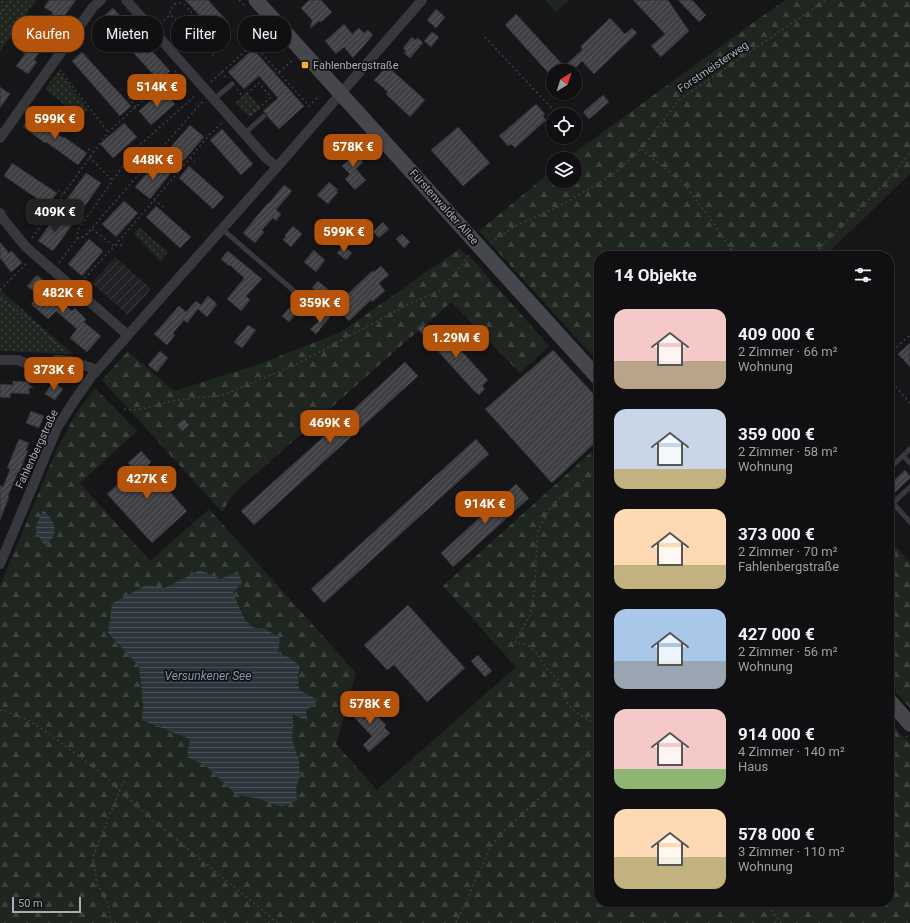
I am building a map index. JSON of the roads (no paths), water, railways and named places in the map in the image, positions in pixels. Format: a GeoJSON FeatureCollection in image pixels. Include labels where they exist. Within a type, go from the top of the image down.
{"type":"FeatureCollection","features":[{"type":"Feature","properties":{"kind":"main road","name":"Fürstenwalder Allee"},"geometry":{"type":"LineString","coordinates":[[256,0],[594,373]]}},
{"type":"Feature","properties":{"kind":"main road"},"geometry":{"type":"LineString","coordinates":[[894,706],[910,724]]}},
{"type":"Feature","properties":{"kind":"street"},"geometry":{"type":"LineString","coordinates":[[0,138],[93,7],[101,0]]}},
{"type":"Feature","properties":{"kind":"street"},"geometry":{"type":"LineString","coordinates":[[126,0],[266,158],[277,167]]}},
{"type":"Feature","properties":{"kind":"street","name":"Fahlenbergstraße"},"geometry":{"type":"LineString","coordinates":[[0,564],[57,428],[74,401],[96,371],[277,167],[422,0]]}},
{"type":"Feature","properties":{"kind":"street"},"geometry":{"type":"LineString","coordinates":[[0,213],[4,220],[36,256],[128,335]]}},
{"type":"Feature","properties":{"kind":"street"},"geometry":{"type":"LineString","coordinates":[[0,360],[18,360],[28,364],[47,365],[58,360],[70,361],[92,368],[96,371]]}},
{"type":"Feature","properties":{"kind":"lane"},"geometry":{"type":"LineString","coordinates":[[210,93],[232,84]]}},
{"type":"Feature","properties":{"kind":"lane"},"geometry":{"type":"LineString","coordinates":[[244,133],[264,116]]}},
{"type":"Feature","properties":{"kind":"lane"},"geometry":{"type":"LineString","coordinates":[[222,228],[308,302]]}},
{"type":"Feature","properties":{"kind":"lane"},"geometry":{"type":"LineString","coordinates":[[894,464],[910,449]]}},
{"type":"Feature","properties":{"kind":"lane"},"geometry":{"type":"LineString","coordinates":[[903,456],[910,464]]}},
{"type":"Feature","properties":{"kind":"lane"},"geometry":{"type":"LineString","coordinates":[[894,502],[910,487]]}},
{"type":"Feature","properties":{"kind":"lane"},"geometry":{"type":"LineString","coordinates":[[894,504],[910,522]]}},
{"type":"Feature","properties":{"kind":"water"},"geometry":{"type":"Polygon","coordinates":[[[43,510],[50,518],[55,528],[54,535],[45,545],[38,535],[36,528],[43,510]]]}},
{"type":"Feature","properties":{"kind":"water","name":"Versunkener See"},"geometry":{"type":"Polygon","coordinates":[[[200,570],[220,579],[238,572],[242,582],[233,593],[246,622],[254,628],[264,628],[280,638],[278,653],[290,658],[300,666],[298,675],[299,690],[318,700],[306,711],[307,720],[293,715],[292,740],[299,760],[300,775],[296,788],[297,800],[282,807],[256,798],[237,795],[205,765],[187,757],[190,739],[142,720],[143,704],[139,666],[108,633],[112,604],[146,585],[165,588],[200,570]]]}},
{"type":"Feature","properties":{"kind":"place","name":"Fahlenbergstraße"},"geometry":{"type":"Point","coordinates":[305,65]}}]}
